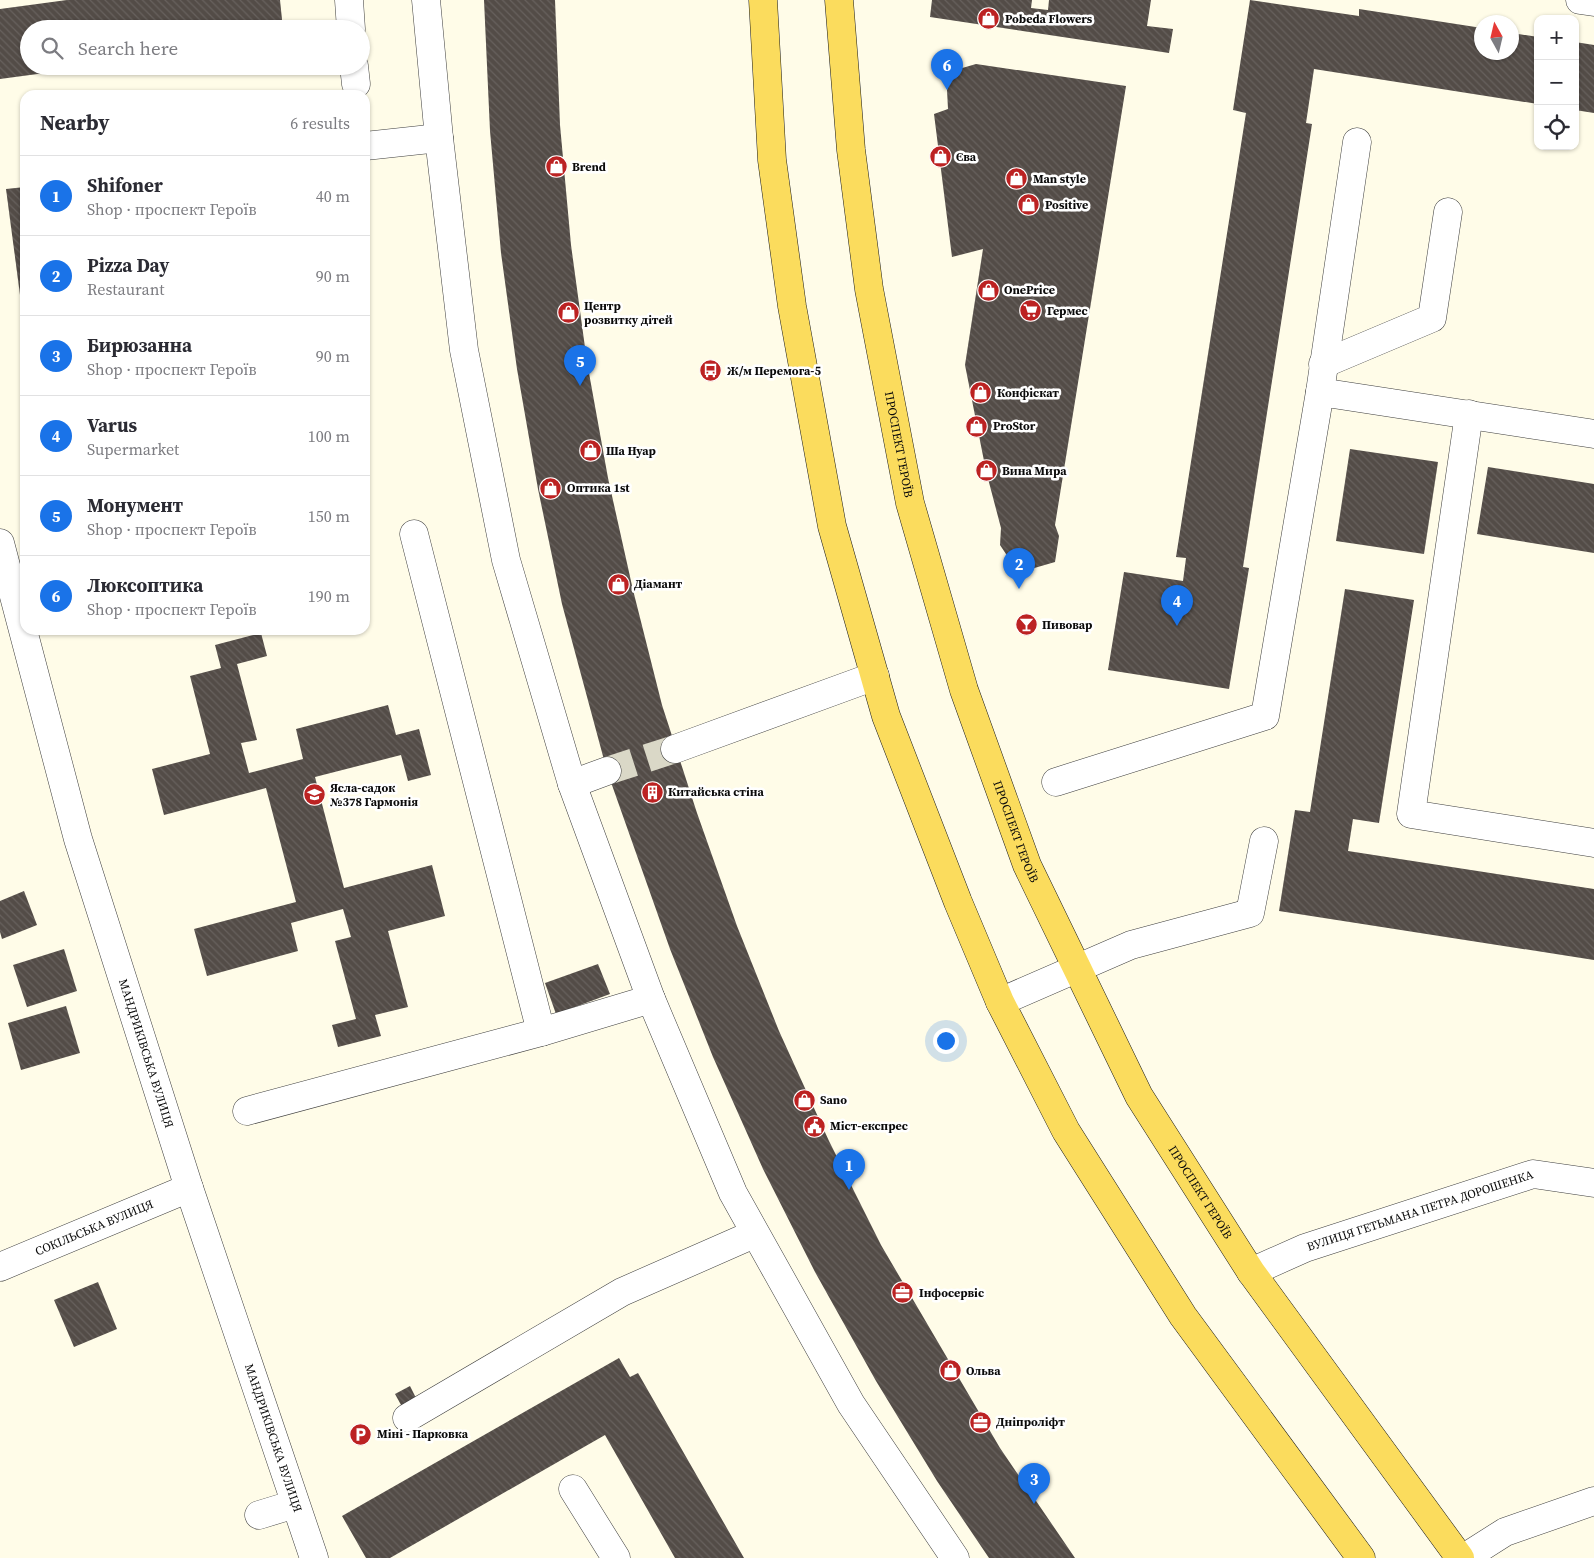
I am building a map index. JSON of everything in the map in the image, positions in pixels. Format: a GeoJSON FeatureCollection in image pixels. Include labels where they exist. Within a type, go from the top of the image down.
{"type":"FeatureCollection","features":[{"type":"Feature","properties":{"kind":"main road"},"geometry":{"type":"LineString","coordinates":[[763,0],[772,160],[792,306],[832,526],[886,716],[954,893],[1000,1002],[1066,1131],[1183,1316],[1360,1558]]}},
{"type":"Feature","properties":{"kind":"main road","name":"ПРОСПЕКТ ГЕРОЇВ"},"geometry":{"type":"LineString","coordinates":[[839,0],[851,150],[869,289],[910,502],[964,690],[1028,865],[1139,1096],[1250,1272],[1460,1558]]}},
{"type":"Feature","properties":{"kind":"street"},"geometry":{"type":"LineString","coordinates":[[349,0],[350,20]]}},
{"type":"Feature","properties":{"kind":"street"},"geometry":{"type":"LineString","coordinates":[[426,0],[439,138],[464,350],[506,560],[572,784],[651,999],[733,1193],[754,1234],[850,1404],[955,1558]]}},
{"type":"Feature","properties":{"kind":"street"},"geometry":{"type":"LineString","coordinates":[[1580,0],[1594,2]]}},
{"type":"Feature","properties":{"kind":"street"},"geometry":{"type":"LineString","coordinates":[[370,145],[439,138]]}},
{"type":"Feature","properties":{"kind":"street"},"geometry":{"type":"LineString","coordinates":[[1056,782],[1265,716],[1320,392],[1357,142]]}},
{"type":"Feature","properties":{"kind":"street"},"geometry":{"type":"LineString","coordinates":[[1323,364],[1432,318],[1448,212]]}},
{"type":"Feature","properties":{"kind":"street"},"geometry":{"type":"LineString","coordinates":[[1320,392],[1594,434]]}},
{"type":"Feature","properties":{"kind":"street"},"geometry":{"type":"LineString","coordinates":[[1469,414],[1411,814],[1594,843]]}},
{"type":"Feature","properties":{"kind":"street"},"geometry":{"type":"LineString","coordinates":[[414,534],[541,1032]]}},
{"type":"Feature","properties":{"kind":"street","name":"МАНДРИКІВСЬКА ВУЛИЦЯ"},"geometry":{"type":"LineString","coordinates":[[0,543],[7,596],[78,839],[190,1188],[314,1558]]}},
{"type":"Feature","properties":{"kind":"street"},"geometry":{"type":"LineString","coordinates":[[676,749],[875,676]]}},
{"type":"Feature","properties":{"kind":"street"},"geometry":{"type":"LineString","coordinates":[[572,784],[607,771]]}},
{"type":"Feature","properties":{"kind":"street"},"geometry":{"type":"LineString","coordinates":[[1000,1002],[1131,946],[1250,912],[1264,841]]}},
{"type":"Feature","properties":{"kind":"street"},"geometry":{"type":"LineString","coordinates":[[246,1111],[541,1032],[651,999]]}},
{"type":"Feature","properties":{"kind":"street","name":"ВУЛИЦЯ ГЕТЬМАНА ПЕТРА ДОРОШЕНКА"},"geometry":{"type":"LineString","coordinates":[[1250,1272],[1305,1248],[1533,1174],[1594,1183]]}},
{"type":"Feature","properties":{"kind":"street","name":"СОКІЛЬСЬКА ВУЛИЦЯ"},"geometry":{"type":"LineString","coordinates":[[0,1267],[190,1188]]}},
{"type":"Feature","properties":{"kind":"street"},"geometry":{"type":"LineString","coordinates":[[407,1418],[622,1292],[754,1234]]}},
{"type":"Feature","properties":{"kind":"street"},"geometry":{"type":"LineString","coordinates":[[573,1489],[616,1558]]}},
{"type":"Feature","properties":{"kind":"street"},"geometry":{"type":"LineString","coordinates":[[1464,1558],[1505,1532],[1594,1501]]}},
{"type":"Feature","properties":{"kind":"street"},"geometry":{"type":"LineString","coordinates":[[259,1515],[295,1504]]}},
{"type":"Feature","properties":{"kind":"building"},"geometry":{"type":"Polygon","coordinates":[[[67,0],[280,0],[282,20],[20,20],[20,75],[30,75],[0,79],[0,9],[67,0]]]}},
{"type":"Feature","properties":{"kind":"building","name":"Китайська стіна"},"geometry":{"type":"Polygon","coordinates":[[[484,0],[555,0],[560,125],[571,245],[587,362],[608,478],[633,590],[662,705],[697,813],[737,926],[779,1031],[829,1141],[881,1245],[1000,1448],[1075,1558],[989,1558],[937,1481],[876,1381],[815,1272],[763,1169],[713,1057],[670,949],[607,771],[562,604],[538,489],[517,369],[501,253],[490,131],[484,0]]]}},
{"type":"Feature","properties":{"kind":"building"},"geometry":{"type":"Polygon","coordinates":[[[932,0],[1032,0],[1031,8],[1048,10],[1049,0],[1151,0],[1147,26],[1173,29],[1169,53],[930,17],[932,0]]]}},
{"type":"Feature","properties":{"kind":"building"},"geometry":{"type":"Polygon","coordinates":[[[1250,0],[1359,16],[1359,9],[1474,27],[1474,60],[1519,60],[1519,34],[1534,36],[1534,103],[1314,69],[1306,123],[1312,124],[1243,567],[1249,568],[1229,689],[1108,670],[1124,572],[1183,581],[1186,558],[1176,557],[1246,113],[1233,110],[1250,0]]]}},
{"type":"Feature","properties":{"kind":"building"},"geometry":{"type":"Polygon","coordinates":[[[1579,43],[1594,45],[1594,113],[1579,111],[1579,43]]]}},
{"type":"Feature","properties":{"kind":"building","name":"Гермес"},"geometry":{"type":"Polygon","coordinates":[[[976,64],[1126,86],[1055,525],[1059,536],[1055,562],[1031,569],[1014,566],[1000,545],[1001,528],[986,471],[965,365],[983,249],[952,257],[934,114],[948,109],[947,90],[952,71],[976,64]]]}},
{"type":"Feature","properties":{"kind":"building"},"geometry":{"type":"Polygon","coordinates":[[[20,188],[20,295],[6,189],[20,188]]]}},
{"type":"Feature","properties":{"kind":"building"},"geometry":{"type":"Polygon","coordinates":[[[1350,449],[1438,462],[1424,554],[1336,541],[1350,449]]]}},
{"type":"Feature","properties":{"kind":"building"},"geometry":{"type":"Polygon","coordinates":[[[1488,467],[1594,484],[1594,553],[1477,534],[1488,467]]]}},
{"type":"Feature","properties":{"kind":"building"},"geometry":{"type":"Polygon","coordinates":[[[1345,589],[1414,600],[1379,823],[1353,819],[1348,851],[1594,889],[1594,960],[1279,911],[1295,810],[1310,812],[1345,589]]]}},
{"type":"Feature","properties":{"kind":"building"},"geometry":{"type":"Polygon","coordinates":[[[253,635],[262,635],[267,656],[237,664],[257,740],[241,743],[249,773],[303,759],[296,729],[388,705],[396,735],[419,729],[431,775],[408,781],[401,755],[315,777],[344,888],[432,865],[445,916],[388,931],[408,1007],[375,1015],[381,1036],[338,1047],[332,1025],[356,1019],[335,941],[351,937],[343,909],[291,923],[298,951],[207,976],[194,929],[296,902],[266,788],[164,815],[152,769],[210,754],[190,676],[221,668],[215,645],[253,635]]]}},
{"type":"Feature","properties":{"kind":"building"},"geometry":{"type":"Polygon","coordinates":[[[24,891],[37,925],[2,939],[0,932],[0,901],[24,891]]]}},
{"type":"Feature","properties":{"kind":"building"},"geometry":{"type":"Polygon","coordinates":[[[64,949],[77,991],[27,1007],[13,965],[64,949]]]}},
{"type":"Feature","properties":{"kind":"building"},"geometry":{"type":"Polygon","coordinates":[[[598,964],[610,994],[556,1014],[545,983],[598,964]]]}},
{"type":"Feature","properties":{"kind":"building"},"geometry":{"type":"Polygon","coordinates":[[[66,1006],[80,1053],[21,1070],[8,1023],[66,1006]]]}},
{"type":"Feature","properties":{"kind":"building"},"geometry":{"type":"Polygon","coordinates":[[[98,1282],[117,1329],[74,1347],[54,1300],[98,1282]]]}},
{"type":"Feature","properties":{"kind":"building"},"geometry":{"type":"Polygon","coordinates":[[[619,1358],[630,1377],[638,1373],[744,1558],[675,1558],[605,1435],[390,1558],[366,1558],[342,1516],[619,1358]]]}},
{"type":"Feature","properties":{"kind":"building"},"geometry":{"type":"Polygon","coordinates":[[[410,1386],[420,1406],[406,1414],[395,1394],[410,1386]]]}},
{"type":"Feature","properties":{"kind":"tunnel"},"geometry":{"type":"LineString","coordinates":[[607,771],[675,749]]}},
{"type":"Feature","properties":{"kind":"place","name":"Pobeda Flowers"},"geometry":{"type":"Point","coordinates":[989,19]}},
{"type":"Feature","properties":{"kind":"place","name":"Люксоптика"},"geometry":{"type":"Point","coordinates":[947,90]}},
{"type":"Feature","properties":{"kind":"place","name":"Єва"},"geometry":{"type":"Point","coordinates":[940,157]}},
{"type":"Feature","properties":{"kind":"place","name":"Brend"},"geometry":{"type":"Point","coordinates":[556,167]}},
{"type":"Feature","properties":{"kind":"place","name":"Man style"},"geometry":{"type":"Point","coordinates":[1017,179]}},
{"type":"Feature","properties":{"kind":"place","name":"Positive"},"geometry":{"type":"Point","coordinates":[1029,205]}},
{"type":"Feature","properties":{"kind":"place","name":"OnePrice"},"geometry":{"type":"Point","coordinates":[988,290]}},
{"type":"Feature","properties":{"kind":"place","name":"Гермес"},"geometry":{"type":"Point","coordinates":[1031,311]}},
{"type":"Feature","properties":{"kind":"place","name":"Центр розвитку дітей"},"geometry":{"type":"Point","coordinates":[568,313]}},
{"type":"Feature","properties":{"kind":"place","name":"Ж/м Перемога-5"},"geometry":{"type":"Point","coordinates":[711,371]}},
{"type":"Feature","properties":{"kind":"place","name":"Монумент"},"geometry":{"type":"Point","coordinates":[580,386]}},
{"type":"Feature","properties":{"kind":"place","name":"Конфіскат"},"geometry":{"type":"Point","coordinates":[981,393]}},
{"type":"Feature","properties":{"kind":"place","name":"ProStor"},"geometry":{"type":"Point","coordinates":[977,426]}},
{"type":"Feature","properties":{"kind":"place","name":"Ша Нуар"},"geometry":{"type":"Point","coordinates":[590,451]}},
{"type":"Feature","properties":{"kind":"place","name":"Вина Мира"},"geometry":{"type":"Point","coordinates":[986,471]}},
{"type":"Feature","properties":{"kind":"place","name":"Оптика 1st"},"geometry":{"type":"Point","coordinates":[551,488]}},
{"type":"Feature","properties":{"kind":"place","name":"Діамант"},"geometry":{"type":"Point","coordinates":[618,584]}},
{"type":"Feature","properties":{"kind":"place","name":"Pizza Day"},"geometry":{"type":"Point","coordinates":[1019,589]}},
{"type":"Feature","properties":{"kind":"place","name":"Пивовар"},"geometry":{"type":"Point","coordinates":[1026,625]}},
{"type":"Feature","properties":{"kind":"place","name":"Varus"},"geometry":{"type":"Point","coordinates":[1177,626]}},
{"type":"Feature","properties":{"kind":"place","name":"Китайська стіна"},"geometry":{"type":"Point","coordinates":[652,792]}},
{"type":"Feature","properties":{"kind":"place","name":"Ясла-садок №378 Гармонія"},"geometry":{"type":"Point","coordinates":[314,795]}},
{"type":"Feature","properties":{"kind":"place","name":"Sano"},"geometry":{"type":"Point","coordinates":[804,1100]}},
{"type":"Feature","properties":{"kind":"place","name":"Міст-експрес"},"geometry":{"type":"Point","coordinates":[814,1126]}},
{"type":"Feature","properties":{"kind":"place","name":"Shifoner"},"geometry":{"type":"Point","coordinates":[849,1190]}},
{"type":"Feature","properties":{"kind":"place","name":"Інфосервіс"},"geometry":{"type":"Point","coordinates":[903,1293]}},
{"type":"Feature","properties":{"kind":"place","name":"Ольва"},"geometry":{"type":"Point","coordinates":[950,1371]}},
{"type":"Feature","properties":{"kind":"place","name":"Дніпроліфт"},"geometry":{"type":"Point","coordinates":[980,1422]}},
{"type":"Feature","properties":{"kind":"place","name":"Міні - Парковка"},"geometry":{"type":"Point","coordinates":[361,1434]}},
{"type":"Feature","properties":{"kind":"place","name":"Бирюзанна"},"geometry":{"type":"Point","coordinates":[1034,1504]}}]}
